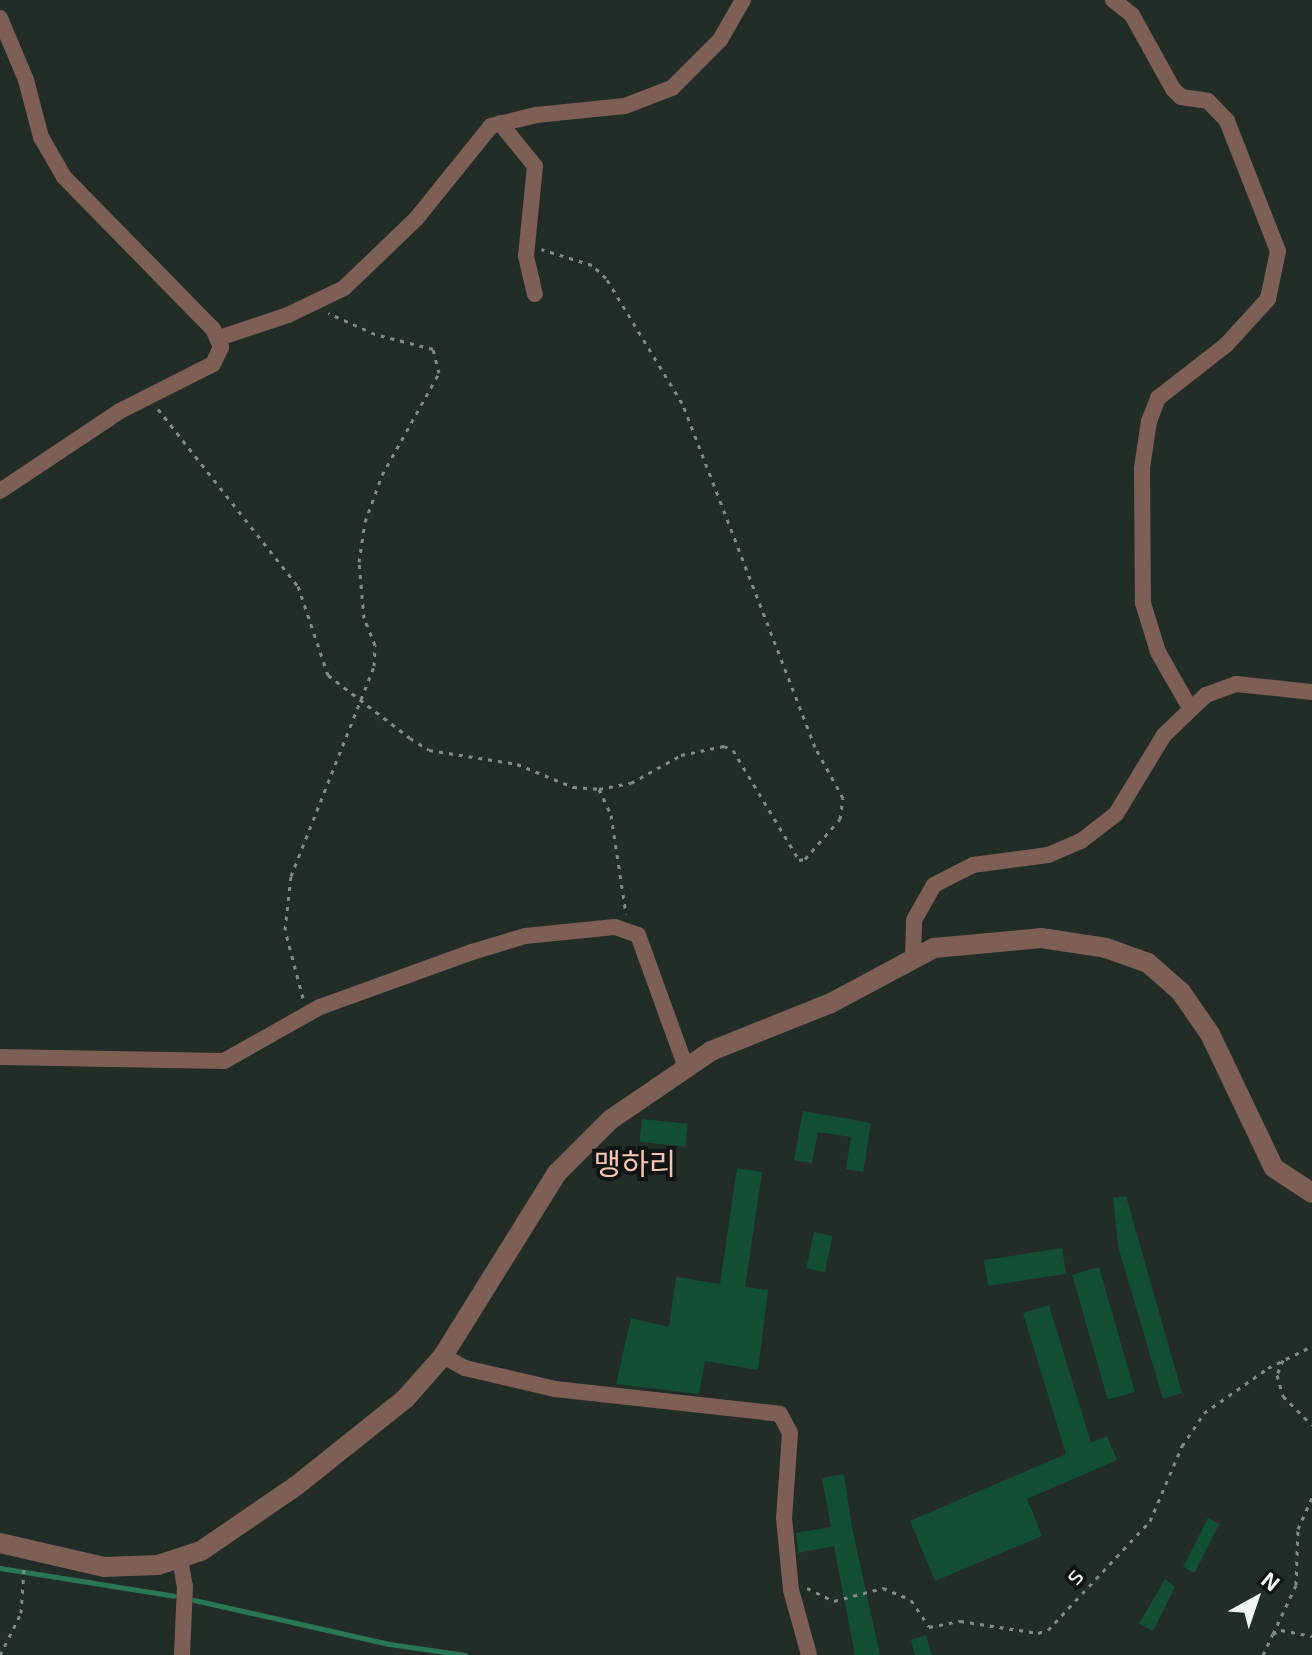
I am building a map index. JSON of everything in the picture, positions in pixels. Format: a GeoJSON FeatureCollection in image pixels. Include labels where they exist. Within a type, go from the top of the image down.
{"type":"FeatureCollection","features":[{"type":"Feature","properties":{"kind":"street"},"geometry":{"type":"LineString","coordinates":[[219,338],[319,302],[344,288],[416,219],[485,133],[500,123],[625,106],[659,95],[705,59],[743,0]]}},
{"type":"Feature","properties":{"kind":"street"},"geometry":{"type":"LineString","coordinates":[[1113,0],[1132,15],[1173,89],[1181,97],[1208,101],[1227,121],[1278,251],[1268,299],[1226,345],[1158,398],[1149,421],[1142,468],[1143,603],[1158,652],[1190,708]]}},
{"type":"Feature","properties":{"kind":"street"},"geometry":{"type":"LineString","coordinates":[[0,18],[30,93],[41,137],[64,177],[219,338]]}},
{"type":"Feature","properties":{"kind":"street"},"geometry":{"type":"LineString","coordinates":[[500,123],[535,166],[526,245],[535,294]]}},
{"type":"Feature","properties":{"kind":"street"},"geometry":{"type":"LineString","coordinates":[[0,491],[149,396],[213,364],[219,338]]}},
{"type":"Feature","properties":{"kind":"street"},"geometry":{"type":"LineString","coordinates":[[913,955],[914,920],[934,885],[973,865],[1048,855],[1081,841],[1116,814],[1164,735],[1206,695],[1236,684],[1312,692]]}},
{"type":"Feature","properties":{"kind":"street"},"geometry":{"type":"LineString","coordinates":[[0,1057],[224,1061],[307,1014],[525,936],[628,927],[638,935],[685,1065]]}},
{"type":"Feature","properties":{"kind":"street"},"geometry":{"type":"LineString","coordinates":[[7,1545],[104,1567],[180,1559],[201,1551],[367,1433],[443,1356],[557,1173],[600,1128],[685,1065],[831,1003],[913,955],[972,941],[1041,938],[1106,948],[1148,963],[1181,992],[1210,1034],[1274,1168],[1312,1193]]}},
{"type":"Feature","properties":{"kind":"street"},"geometry":{"type":"LineString","coordinates":[[443,1356],[465,1368],[555,1389],[780,1414],[790,1433],[784,1518],[791,1590],[809,1655]]}},
{"type":"Feature","properties":{"kind":"street"},"geometry":{"type":"LineString","coordinates":[[180,1559],[185,1586],[182,1655]]}},
{"type":"Feature","properties":{"kind":"path"},"geometry":{"type":"LineString","coordinates":[[149,396],[192,456],[298,586],[328,675],[361,702],[429,750],[517,764],[573,787],[599,789],[631,783],[681,755],[724,746],[733,750],[799,860],[818,847],[844,807],[810,735],[682,403],[606,278],[592,265],[526,245]]}},
{"type":"Feature","properties":{"kind":"path"},"geometry":{"type":"LineString","coordinates":[[307,1014],[285,930],[291,876],[351,713],[372,681],[375,645],[364,618],[361,590],[365,522],[382,475],[432,388],[439,361],[433,349],[375,334],[328,313],[319,302]]}},
{"type":"Feature","properties":{"kind":"path"},"geometry":{"type":"LineString","coordinates":[[599,789],[611,815],[628,927]]}},
{"type":"Feature","properties":{"kind":"path","name":"s"},"geometry":{"type":"LineString","coordinates":[[791,1590],[806,1587],[834,1601],[883,1588],[911,1600],[929,1627],[960,1621],[1038,1633],[1048,1630],[1150,1521],[1182,1446],[1204,1413],[1283,1359],[1312,1346]]}},
{"type":"Feature","properties":{"kind":"path"},"geometry":{"type":"LineString","coordinates":[[1283,1359],[1277,1375],[1283,1396],[1312,1425]]}},
{"type":"Feature","properties":{"kind":"path"},"geometry":{"type":"LineString","coordinates":[[1263,1655],[1296,1585],[1298,1529],[1312,1498]]}},
{"type":"Feature","properties":{"kind":"path"},"geometry":{"type":"LineString","coordinates":[[0,1655],[16,1629],[24,1601],[25,1575],[7,1545]]}},
{"type":"Feature","properties":{"kind":"path"},"geometry":{"type":"LineString","coordinates":[[1273,1634],[1281,1630],[1312,1636]]}},
{"type":"Feature","properties":{"kind":"building"},"geometry":{"type":"Polygon","coordinates":[[[803,1111],[871,1123],[863,1172],[846,1169],[851,1137],[818,1132],[812,1163],[794,1160],[803,1111]]]}},
{"type":"Feature","properties":{"kind":"building"},"geometry":{"type":"Polygon","coordinates":[[[642,1119],[688,1124],[685,1147],[640,1142],[642,1119]]]}},
{"type":"Feature","properties":{"kind":"building"},"geometry":{"type":"Polygon","coordinates":[[[737,1168],[762,1172],[745,1287],[768,1290],[758,1370],[705,1361],[699,1394],[616,1384],[631,1318],[669,1327],[676,1277],[720,1284],[737,1168]]]}},
{"type":"Feature","properties":{"kind":"building"},"geometry":{"type":"Polygon","coordinates":[[[1126,1196],[1182,1393],[1163,1399],[1118,1246],[1113,1198],[1126,1196]]]}},
{"type":"Feature","properties":{"kind":"building"},"geometry":{"type":"Polygon","coordinates":[[[814,1232],[833,1236],[825,1272],[806,1268],[814,1232]]]}},
{"type":"Feature","properties":{"kind":"building"},"geometry":{"type":"Polygon","coordinates":[[[1062,1248],[1066,1274],[988,1286],[984,1260],[1062,1248]]]}},
{"type":"Feature","properties":{"kind":"building"},"geometry":{"type":"Polygon","coordinates":[[[1099,1267],[1135,1392],[1108,1400],[1072,1275],[1099,1267]]]}},
{"type":"Feature","properties":{"kind":"building"},"geometry":{"type":"Polygon","coordinates":[[[1049,1305],[1091,1443],[1107,1436],[1117,1460],[1027,1499],[1042,1536],[935,1581],[910,1521],[1066,1454],[1023,1313],[1049,1305]]]}},
{"type":"Feature","properties":{"kind":"building"},"geometry":{"type":"Polygon","coordinates":[[[844,1474],[852,1528],[880,1655],[855,1655],[834,1546],[798,1553],[796,1533],[831,1527],[822,1478],[844,1474]]]}},
{"type":"Feature","properties":{"kind":"building"},"geometry":{"type":"Polygon","coordinates":[[[1208,1518],[1220,1524],[1195,1573],[1183,1567],[1208,1518]]]}},
{"type":"Feature","properties":{"kind":"building"},"geometry":{"type":"Polygon","coordinates":[[[1165,1579],[1175,1587],[1153,1631],[1139,1624],[1165,1579]]]}},
{"type":"Feature","properties":{"kind":"building"},"geometry":{"type":"Polygon","coordinates":[[[926,1635],[932,1655],[915,1655],[911,1640],[926,1635]]]}},
{"type":"Feature","properties":{"kind":"waterway"},"geometry":{"type":"LineString","coordinates":[[0,1568],[174,1596]]}},
{"type":"Feature","properties":{"kind":"waterway"},"geometry":{"type":"LineString","coordinates":[[194,1600],[389,1644],[465,1655]]}},
{"type":"Feature","properties":{"kind":"district","name":"맹하리"},"geometry":{"type":"Point","coordinates":[635,1163]}}]}
